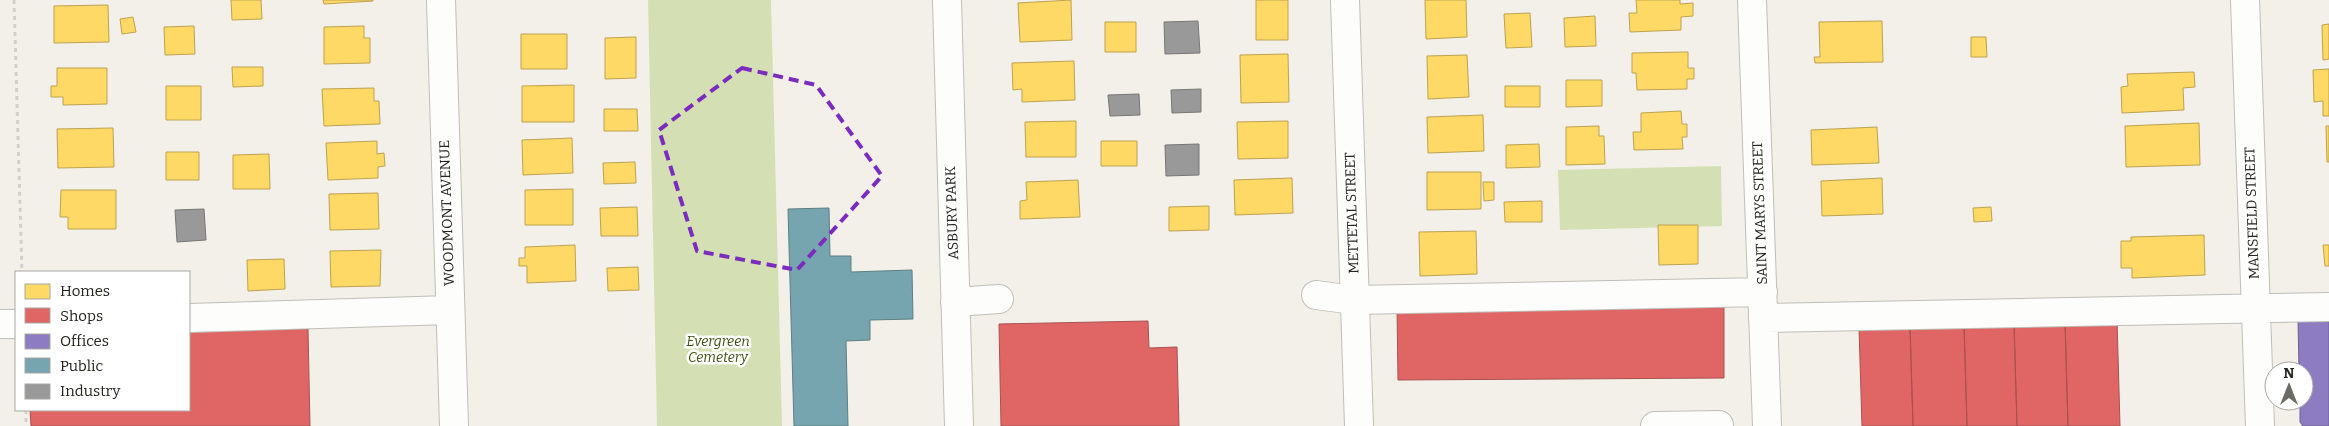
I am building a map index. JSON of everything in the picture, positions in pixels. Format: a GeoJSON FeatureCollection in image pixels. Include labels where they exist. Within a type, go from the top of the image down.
{"type":"FeatureCollection","features":[{"type":"Feature","properties":{"kind":"street","name":"WOODMONT AVENUE"},"geometry":{"type":"LineString","coordinates":[[441,0],[454,426]]}},
{"type":"Feature","properties":{"kind":"street","name":"ASBURY PARK"},"geometry":{"type":"LineString","coordinates":[[947,0],[959,426]]}},
{"type":"Feature","properties":{"kind":"street","name":"METTETAL STREET"},"geometry":{"type":"LineString","coordinates":[[1344,0],[1359,426]]}},
{"type":"Feature","properties":{"kind":"street","name":"SAINT MARYS STREET"},"geometry":{"type":"LineString","coordinates":[[1752,0],[1768,426]]}},
{"type":"Feature","properties":{"kind":"street","name":"MANSFIELD STREET"},"geometry":{"type":"LineString","coordinates":[[2244,0],[2260,426]]}},
{"type":"Feature","properties":{"kind":"street"},"geometry":{"type":"LineString","coordinates":[[1316,295],[1354,300],[1763,305],[2256,309],[2329,307]]}},
{"type":"Feature","properties":{"kind":"street"},"geometry":{"type":"LineString","coordinates":[[955,302],[999,300]]}},
{"type":"Feature","properties":{"kind":"street"},"geometry":{"type":"LineString","coordinates":[[190,318],[450,310]]}},
{"type":"Feature","properties":{"kind":"street"},"geometry":{"type":"LineString","coordinates":[[0,324],[15,324]]}},
{"type":"Feature","properties":{"kind":"street"},"geometry":{"type":"LineString","coordinates":[[1655,426],[1719,425]]}},
{"type":"Feature","properties":{"kind":"path"},"geometry":{"type":"LineString","coordinates":[[14,0],[22,271]]}},
{"type":"Feature","properties":{"kind":"path"},"geometry":{"type":"LineString","coordinates":[[26,411],[26,426]]}},
{"type":"Feature","properties":{"kind":"highlighted area"},"geometry":{"type":"Polygon","coordinates":[[[742,68],[816,85],[882,176],[797,270],[697,251],[659,130],[742,68]]]}},
{"type":"Feature","properties":{"kind":"green space","name":"Evergreen Cemetery"},"geometry":{"type":"Polygon","coordinates":[[[648,0],[771,0],[782,426],[657,426],[648,0]]]}},
{"type":"Feature","properties":{"kind":"green space"},"geometry":{"type":"Polygon","coordinates":[[[1721,166],[1722,226],[1560,230],[1558,170],[1721,166]]]}},
{"type":"Feature","properties":{"kind":"building: Homes"},"geometry":{"type":"Polygon","coordinates":[[[231,0],[261,0],[262,19],[232,20],[231,0]]]}},
{"type":"Feature","properties":{"kind":"building: Homes"},"geometry":{"type":"Polygon","coordinates":[[[323,0],[373,0],[373,1],[324,4],[323,0]]]}},
{"type":"Feature","properties":{"kind":"building: Homes"},"geometry":{"type":"Polygon","coordinates":[[[1071,0],[1072,40],[1020,42],[1018,3],[1071,0]]]}},
{"type":"Feature","properties":{"kind":"building: Homes"},"geometry":{"type":"Polygon","coordinates":[[[1256,0],[1288,0],[1288,40],[1256,40],[1256,0]]]}},
{"type":"Feature","properties":{"kind":"building: Homes"},"geometry":{"type":"Polygon","coordinates":[[[1425,0],[1466,0],[1467,37],[1426,39],[1425,0]]]}},
{"type":"Feature","properties":{"kind":"building: Homes"},"geometry":{"type":"Polygon","coordinates":[[[1636,0],[1680,0],[1680,4],[1693,3],[1693,16],[1681,17],[1681,30],[1630,32],[1629,13],[1637,13],[1636,0]]]}},
{"type":"Feature","properties":{"kind":"building: Homes"},"geometry":{"type":"Polygon","coordinates":[[[108,5],[109,42],[54,43],[54,6],[108,5]]]}},
{"type":"Feature","properties":{"kind":"building: Homes"},"geometry":{"type":"Polygon","coordinates":[[[1530,13],[1532,47],[1506,48],[1504,14],[1530,13]]]}},
{"type":"Feature","properties":{"kind":"building: Homes"},"geometry":{"type":"Polygon","coordinates":[[[1595,16],[1596,46],[1565,47],[1564,18],[1595,16]]]}},
{"type":"Feature","properties":{"kind":"building: Homes"},"geometry":{"type":"Polygon","coordinates":[[[133,17],[136,32],[122,34],[120,19],[133,17]]]}},
{"type":"Feature","properties":{"kind":"building: Homes"},"geometry":{"type":"Polygon","coordinates":[[[1882,21],[1883,62],[1815,63],[1814,57],[1820,57],[1819,22],[1882,21]]]}},
{"type":"Feature","properties":{"kind":"building: Homes"},"geometry":{"type":"Polygon","coordinates":[[[1105,22],[1136,22],[1136,52],[1105,52],[1105,22]]]}},
{"type":"Feature","properties":{"kind":"building: Homes"},"geometry":{"type":"Polygon","coordinates":[[[2329,24],[2329,59],[2323,60],[2322,25],[2329,24]]]}},
{"type":"Feature","properties":{"kind":"building: Homes"},"geometry":{"type":"Polygon","coordinates":[[[194,26],[195,54],[165,55],[164,27],[194,26]]]}},
{"type":"Feature","properties":{"kind":"building: Homes"},"geometry":{"type":"Polygon","coordinates":[[[364,26],[364,38],[370,38],[370,63],[324,64],[324,27],[364,26]]]}},
{"type":"Feature","properties":{"kind":"building: Homes"},"geometry":{"type":"Polygon","coordinates":[[[521,34],[567,34],[567,69],[521,69],[521,34]]]}},
{"type":"Feature","properties":{"kind":"building: Homes"},"geometry":{"type":"Polygon","coordinates":[[[636,37],[636,78],[605,79],[605,38],[636,37]]]}},
{"type":"Feature","properties":{"kind":"building: Homes"},"geometry":{"type":"Polygon","coordinates":[[[1971,37],[1986,37],[1987,57],[1971,57],[1971,37]]]}},
{"type":"Feature","properties":{"kind":"building: Homes"},"geometry":{"type":"Polygon","coordinates":[[[1688,52],[1688,68],[1694,68],[1694,79],[1687,79],[1687,89],[1637,90],[1636,73],[1632,73],[1632,53],[1688,52]]]}},
{"type":"Feature","properties":{"kind":"building: Homes"},"geometry":{"type":"Polygon","coordinates":[[[1288,54],[1289,102],[1241,103],[1240,55],[1288,54]]]}},
{"type":"Feature","properties":{"kind":"building: Homes"},"geometry":{"type":"Polygon","coordinates":[[[1467,55],[1469,97],[1428,99],[1427,56],[1467,55]]]}},
{"type":"Feature","properties":{"kind":"building: Homes"},"geometry":{"type":"Polygon","coordinates":[[[1074,61],[1075,100],[1022,102],[1022,89],[1013,90],[1012,63],[1074,61]]]}},
{"type":"Feature","properties":{"kind":"building: Homes"},"geometry":{"type":"Polygon","coordinates":[[[232,67],[263,67],[263,86],[233,87],[232,67]]]}},
{"type":"Feature","properties":{"kind":"building: Homes"},"geometry":{"type":"Polygon","coordinates":[[[57,68],[107,68],[107,104],[63,105],[63,97],[51,97],[51,86],[57,86],[57,68]]]}},
{"type":"Feature","properties":{"kind":"building: Homes"},"geometry":{"type":"Polygon","coordinates":[[[2329,69],[2329,116],[2323,116],[2323,101],[2314,102],[2313,70],[2329,69]]]}},
{"type":"Feature","properties":{"kind":"building: Homes"},"geometry":{"type":"Polygon","coordinates":[[[2194,72],[2195,87],[2183,88],[2184,110],[2122,113],[2121,87],[2128,86],[2127,74],[2194,72]]]}},
{"type":"Feature","properties":{"kind":"building: Homes"},"geometry":{"type":"Polygon","coordinates":[[[1566,80],[1602,80],[1602,106],[1566,107],[1566,80]]]}},
{"type":"Feature","properties":{"kind":"building: Homes"},"geometry":{"type":"Polygon","coordinates":[[[574,85],[574,122],[522,122],[522,86],[574,85]]]}},
{"type":"Feature","properties":{"kind":"building: Homes"},"geometry":{"type":"Polygon","coordinates":[[[166,86],[201,86],[201,120],[166,120],[166,86]]]}},
{"type":"Feature","properties":{"kind":"building: Homes"},"geometry":{"type":"Polygon","coordinates":[[[1505,86],[1540,86],[1540,107],[1505,107],[1505,86]]]}},
{"type":"Feature","properties":{"kind":"building: Homes"},"geometry":{"type":"Polygon","coordinates":[[[374,88],[374,101],[379,101],[380,124],[324,126],[322,89],[374,88]]]}},
{"type":"Feature","properties":{"kind":"building: Homes"},"geometry":{"type":"Polygon","coordinates":[[[604,109],[637,109],[638,131],[604,131],[604,109]]]}},
{"type":"Feature","properties":{"kind":"building: Homes"},"geometry":{"type":"Polygon","coordinates":[[[1681,111],[1682,124],[1687,124],[1687,137],[1682,137],[1683,149],[1634,150],[1633,132],[1641,132],[1641,113],[1681,111]]]}},
{"type":"Feature","properties":{"kind":"building: Homes"},"geometry":{"type":"Polygon","coordinates":[[[1483,115],[1484,151],[1428,153],[1427,117],[1483,115]]]}},
{"type":"Feature","properties":{"kind":"building: Homes"},"geometry":{"type":"Polygon","coordinates":[[[1076,121],[1076,157],[1026,157],[1025,122],[1076,121]]]}},
{"type":"Feature","properties":{"kind":"building: Homes"},"geometry":{"type":"Polygon","coordinates":[[[1288,121],[1288,158],[1238,159],[1237,122],[1288,121]]]}},
{"type":"Feature","properties":{"kind":"building: Homes"},"geometry":{"type":"Polygon","coordinates":[[[2199,123],[2200,165],[2126,167],[2125,126],[2199,123]]]}},
{"type":"Feature","properties":{"kind":"building: Homes"},"geometry":{"type":"Polygon","coordinates":[[[1599,126],[1599,136],[1604,136],[1605,164],[1566,165],[1566,127],[1599,126]]]}},
{"type":"Feature","properties":{"kind":"building: Homes"},"geometry":{"type":"Polygon","coordinates":[[[2326,126],[2329,126],[2329,162],[2327,162],[2326,126]]]}},
{"type":"Feature","properties":{"kind":"building: Homes"},"geometry":{"type":"Polygon","coordinates":[[[1877,127],[1879,163],[1812,165],[1811,130],[1877,127]]]}},
{"type":"Feature","properties":{"kind":"building: Homes"},"geometry":{"type":"Polygon","coordinates":[[[113,128],[114,167],[58,168],[57,129],[113,128]]]}},
{"type":"Feature","properties":{"kind":"building: Homes"},"geometry":{"type":"Polygon","coordinates":[[[572,138],[573,173],[523,175],[522,140],[572,138]]]}},
{"type":"Feature","properties":{"kind":"building: Homes"},"geometry":{"type":"Polygon","coordinates":[[[377,141],[377,154],[384,153],[385,166],[378,167],[378,178],[328,180],[326,143],[377,141]]]}},
{"type":"Feature","properties":{"kind":"building: Homes"},"geometry":{"type":"Polygon","coordinates":[[[1101,141],[1137,141],[1137,166],[1101,166],[1101,141]]]}},
{"type":"Feature","properties":{"kind":"building: Homes"},"geometry":{"type":"Polygon","coordinates":[[[1539,144],[1540,167],[1506,168],[1506,145],[1539,144]]]}},
{"type":"Feature","properties":{"kind":"building: Homes"},"geometry":{"type":"Polygon","coordinates":[[[166,152],[199,152],[199,180],[166,180],[166,152]]]}},
{"type":"Feature","properties":{"kind":"building: Homes"},"geometry":{"type":"Polygon","coordinates":[[[269,154],[270,189],[233,189],[233,155],[269,154]]]}},
{"type":"Feature","properties":{"kind":"building: Homes"},"geometry":{"type":"Polygon","coordinates":[[[635,162],[636,183],[604,184],[603,163],[635,162]]]}},
{"type":"Feature","properties":{"kind":"building: Homes"},"geometry":{"type":"Polygon","coordinates":[[[1427,172],[1481,172],[1481,209],[1427,210],[1427,172]]]}},
{"type":"Feature","properties":{"kind":"building: Homes"},"geometry":{"type":"Polygon","coordinates":[[[1292,178],[1293,213],[1235,215],[1234,180],[1292,178]]]}},
{"type":"Feature","properties":{"kind":"building: Homes"},"geometry":{"type":"Polygon","coordinates":[[[1882,178],[1883,214],[1822,216],[1821,181],[1882,178]]]}},
{"type":"Feature","properties":{"kind":"building: Homes"},"geometry":{"type":"Polygon","coordinates":[[[1078,180],[1080,217],[1020,219],[1020,201],[1027,200],[1026,182],[1078,180]]]}},
{"type":"Feature","properties":{"kind":"building: Homes"},"geometry":{"type":"Polygon","coordinates":[[[1483,182],[1494,182],[1494,200],[1484,201],[1483,182]]]}},
{"type":"Feature","properties":{"kind":"building: Homes"},"geometry":{"type":"Polygon","coordinates":[[[573,189],[573,225],[525,225],[525,190],[573,189]]]}},
{"type":"Feature","properties":{"kind":"building: Homes"},"geometry":{"type":"Polygon","coordinates":[[[61,190],[116,190],[116,229],[68,229],[68,217],[60,217],[61,190]]]}},
{"type":"Feature","properties":{"kind":"building: Homes"},"geometry":{"type":"Polygon","coordinates":[[[378,193],[379,229],[330,230],[329,194],[378,193]]]}},
{"type":"Feature","properties":{"kind":"building: Homes"},"geometry":{"type":"Polygon","coordinates":[[[1542,201],[1542,222],[1505,222],[1504,202],[1542,201]]]}},
{"type":"Feature","properties":{"kind":"building: Homes"},"geometry":{"type":"Polygon","coordinates":[[[1209,206],[1209,230],[1169,231],[1169,207],[1209,206]]]}},
{"type":"Feature","properties":{"kind":"building: Homes"},"geometry":{"type":"Polygon","coordinates":[[[637,207],[638,236],[601,236],[600,208],[637,207]]]}},
{"type":"Feature","properties":{"kind":"building: Homes"},"geometry":{"type":"Polygon","coordinates":[[[1991,207],[1992,221],[1974,222],[1973,208],[1991,207]]]}},
{"type":"Feature","properties":{"kind":"building: Homes"},"geometry":{"type":"Polygon","coordinates":[[[1658,225],[1698,225],[1698,264],[1659,265],[1658,225]]]}},
{"type":"Feature","properties":{"kind":"building: Homes"},"geometry":{"type":"Polygon","coordinates":[[[1476,231],[1477,274],[1420,276],[1419,232],[1476,231]]]}},
{"type":"Feature","properties":{"kind":"building: Homes"},"geometry":{"type":"Polygon","coordinates":[[[2204,235],[2205,275],[2132,278],[2132,268],[2121,268],[2121,241],[2131,241],[2131,237],[2204,235]]]}},
{"type":"Feature","properties":{"kind":"building: Homes"},"geometry":{"type":"Polygon","coordinates":[[[575,245],[576,281],[527,283],[527,266],[519,266],[519,258],[525,258],[525,247],[575,245]]]}},
{"type":"Feature","properties":{"kind":"building: Homes"},"geometry":{"type":"Polygon","coordinates":[[[2323,245],[2329,245],[2329,266],[2325,266],[2323,245]]]}},
{"type":"Feature","properties":{"kind":"building: Homes"},"geometry":{"type":"Polygon","coordinates":[[[381,250],[380,286],[331,287],[330,251],[381,250]]]}},
{"type":"Feature","properties":{"kind":"building: Homes"},"geometry":{"type":"Polygon","coordinates":[[[284,259],[285,289],[248,291],[247,260],[284,259]]]}},
{"type":"Feature","properties":{"kind":"building: Homes"},"geometry":{"type":"Polygon","coordinates":[[[638,267],[639,290],[608,291],[607,268],[638,267]]]}},
{"type":"Feature","properties":{"kind":"building: Shops"},"geometry":{"type":"Polygon","coordinates":[[[1724,304],[1724,378],[1398,380],[1397,306],[1724,304]]]}},
{"type":"Feature","properties":{"kind":"building: Shops"},"geometry":{"type":"Polygon","coordinates":[[[2117,319],[2120,426],[2068,426],[2065,321],[2117,319]]]}},
{"type":"Feature","properties":{"kind":"building: Shops"},"geometry":{"type":"Polygon","coordinates":[[[1148,321],[1149,348],[1177,347],[1179,426],[1001,426],[999,324],[1148,321]]]}},
{"type":"Feature","properties":{"kind":"building: Shops"},"geometry":{"type":"Polygon","coordinates":[[[2065,321],[2068,426],[2017,426],[2014,323],[2065,321]]]}},
{"type":"Feature","properties":{"kind":"building: Shops"},"geometry":{"type":"Polygon","coordinates":[[[2014,323],[2017,426],[1967,426],[1964,324],[2014,323]]]}},
{"type":"Feature","properties":{"kind":"building: Shops"},"geometry":{"type":"Polygon","coordinates":[[[1964,324],[1967,426],[1913,426],[1910,326],[1964,324]]]}},
{"type":"Feature","properties":{"kind":"building: Shops"},"geometry":{"type":"Polygon","coordinates":[[[1910,326],[1913,426],[1862,426],[1859,328],[1910,326]]]}},
{"type":"Feature","properties":{"kind":"building: Shops"},"geometry":{"type":"Polygon","coordinates":[[[308,329],[310,426],[31,426],[30,411],[190,411],[190,330],[308,329]]]}},
{"type":"Feature","properties":{"kind":"building: Offices"},"geometry":{"type":"Polygon","coordinates":[[[2329,318],[2329,426],[2303,426],[2300,422],[2300,411],[2314,411],[2314,361],[2299,361],[2298,319],[2329,318]]]}},
{"type":"Feature","properties":{"kind":"building: Public"},"geometry":{"type":"Polygon","coordinates":[[[829,208],[830,256],[851,256],[851,272],[912,270],[913,319],[870,320],[870,340],[846,341],[848,426],[794,426],[788,209],[829,208]]]}},
{"type":"Feature","properties":{"kind":"building: Industry"},"geometry":{"type":"Polygon","coordinates":[[[1198,21],[1200,53],[1165,54],[1164,22],[1198,21]]]}},
{"type":"Feature","properties":{"kind":"building: Industry"},"geometry":{"type":"Polygon","coordinates":[[[1201,89],[1201,112],[1172,113],[1171,90],[1201,89]]]}},
{"type":"Feature","properties":{"kind":"building: Industry"},"geometry":{"type":"Polygon","coordinates":[[[1139,94],[1140,115],[1110,116],[1108,95],[1139,94]]]}},
{"type":"Feature","properties":{"kind":"building: Industry"},"geometry":{"type":"Polygon","coordinates":[[[1199,144],[1199,175],[1166,176],[1165,145],[1199,144]]]}},
{"type":"Feature","properties":{"kind":"building: Industry"},"geometry":{"type":"Polygon","coordinates":[[[204,209],[206,240],[177,242],[175,210],[204,209]]]}}]}
